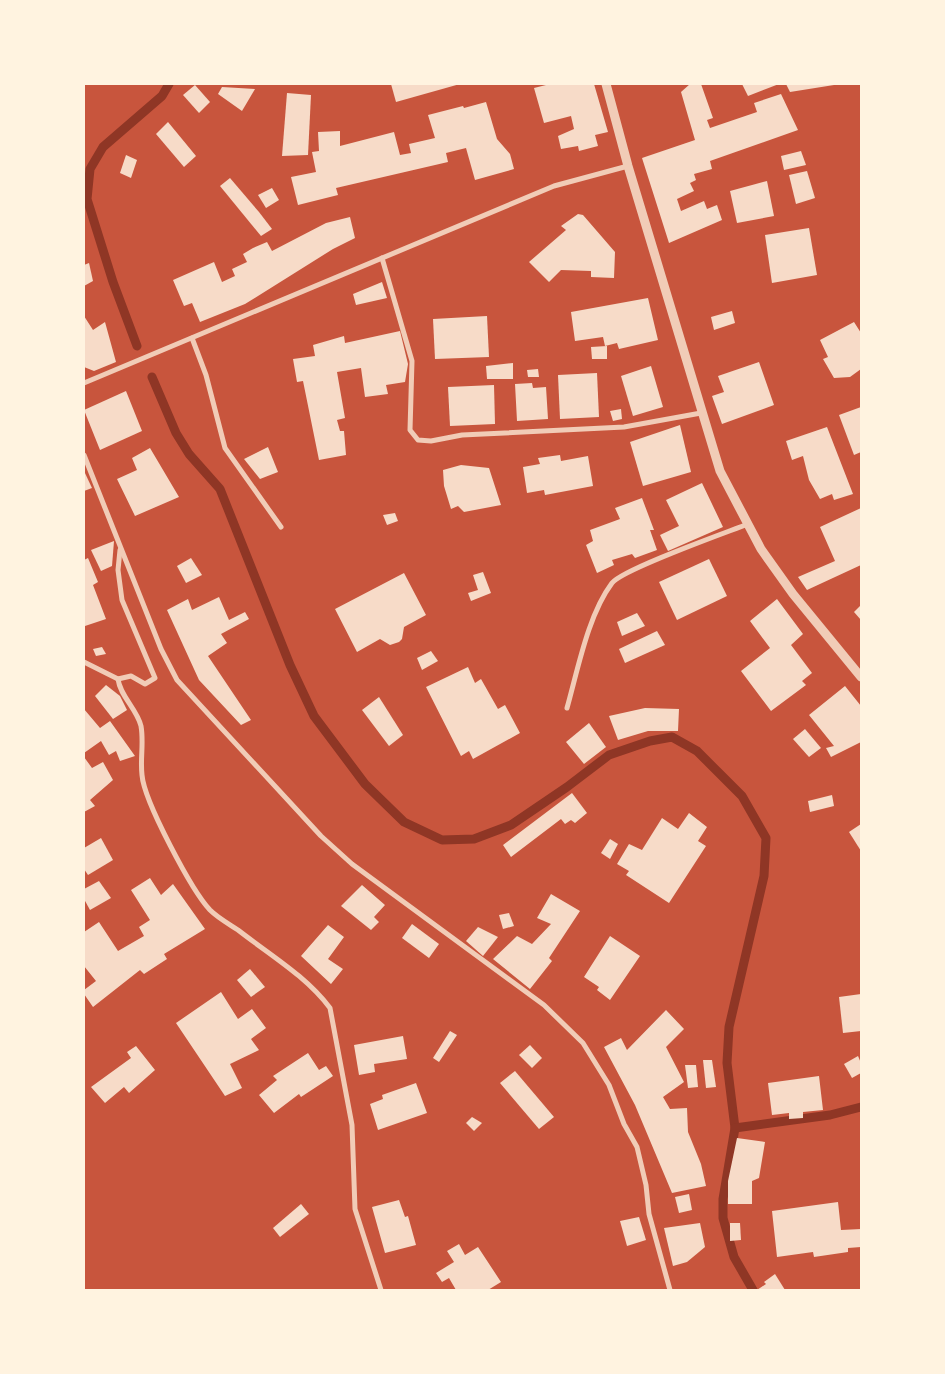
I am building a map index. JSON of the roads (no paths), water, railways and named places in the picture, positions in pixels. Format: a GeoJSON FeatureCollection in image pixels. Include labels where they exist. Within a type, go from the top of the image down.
{"type":"FeatureCollection","features":[{"type":"Feature","properties":{"kind":"street"},"geometry":{"type":"LineString","coordinates":[[606,84],[628,166],[720,471],[761,549],[793,594],[861,677]]}},
{"type":"Feature","properties":{"kind":"street"},"geometry":{"type":"LineString","coordinates":[[84,383],[554,186],[628,166]]}},
{"type":"Feature","properties":{"kind":"street"},"geometry":{"type":"LineString","coordinates":[[382,258],[412,361],[410,430],[418,440],[624,426],[701,413]]}},
{"type":"Feature","properties":{"kind":"street"},"geometry":{"type":"LineString","coordinates":[[192,338],[206,376],[224,448],[281,527]]}},
{"type":"Feature","properties":{"kind":"street"},"geometry":{"type":"LineString","coordinates":[[84,455],[161,649],[177,680],[215,724],[321,836],[352,864],[544,1006],[583,1043],[609,1085],[624,1124],[637,1147],[646,1185],[649,1214],[670,1290]]}},
{"type":"Feature","properties":{"kind":"street"},"geometry":{"type":"LineString","coordinates":[[567,708],[595,616],[613,581],[632,570],[748,524]]}},
{"type":"Feature","properties":{"kind":"street"},"geometry":{"type":"LineString","coordinates":[[84,662],[118,679],[131,676],[145,684],[155,678],[122,600],[118,570],[120,548]]}},
{"type":"Feature","properties":{"kind":"street"},"geometry":{"type":"LineString","coordinates":[[118,679],[119,687],[140,723],[144,744],[142,776],[147,796],[162,830],[210,910],[297,975],[319,994],[330,1008],[352,1125],[355,1209],[381,1290]]}},
{"type":"Feature","properties":{"kind":"waterway"},"geometry":{"type":"LineString","coordinates":[[137,346],[113,282],[87,199],[90,169],[103,147],[162,96],[169,84]]}},
{"type":"Feature","properties":{"kind":"waterway"},"geometry":{"type":"LineString","coordinates":[[152,377],[176,433],[189,454],[220,489],[290,665],[314,716],[365,784],[404,822],[442,840],[474,839],[511,825],[567,787],[609,755],[650,741],[672,737],[697,751],[742,796],[766,838],[764,876],[729,1027],[727,1063],[735,1128],[723,1199],[723,1218],[734,1257],[753,1290]]}},
{"type":"Feature","properties":{"kind":"waterway"},"geometry":{"type":"LineString","coordinates":[[735,1128],[830,1115],[861,1107]]}}]}
